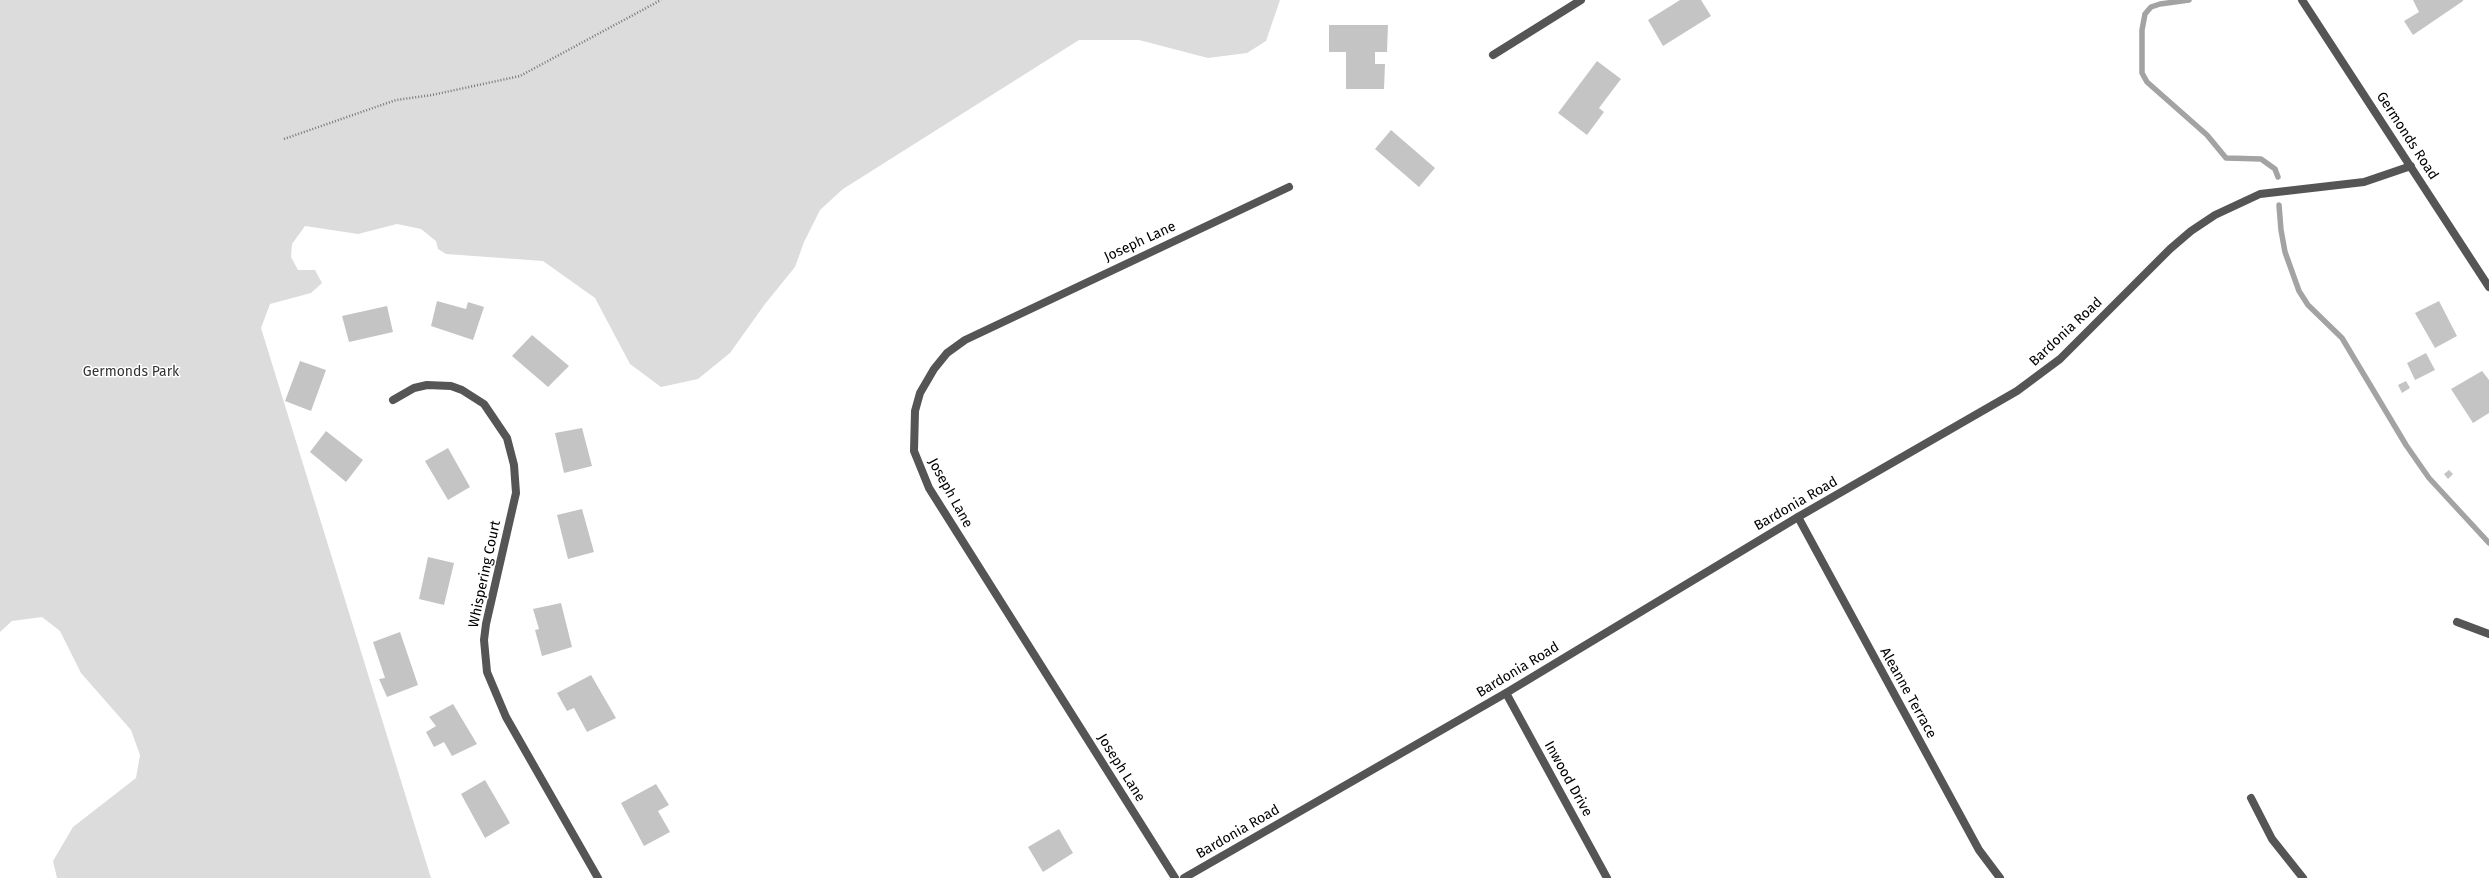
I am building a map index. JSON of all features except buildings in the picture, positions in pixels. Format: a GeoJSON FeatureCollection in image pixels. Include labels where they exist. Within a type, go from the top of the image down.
{"type":"FeatureCollection","features":[{"type":"Feature","properties":{"kind":"street"},"geometry":{"type":"LineString","coordinates":[[1493,55],[1581,0]]}},
{"type":"Feature","properties":{"kind":"street","name":"Germonds Road"},"geometry":{"type":"LineString","coordinates":[[2302,0],[2489,288]]}},
{"type":"Feature","properties":{"kind":"street","name":"Bardonia Road"},"geometry":{"type":"LineString","coordinates":[[1184,878],[1506,693],[1798,518],[1983,412],[2040,375],[2070,351],[2175,245],[2215,215],[2260,194],[2364,182],[2411,166]]}},
{"type":"Feature","properties":{"kind":"street","name":"Joseph Lane"},"geometry":{"type":"LineString","coordinates":[[1176,878],[929,488],[914,451],[915,411],[920,393],[934,369],[947,353],[965,340],[1289,187]]}},
{"type":"Feature","properties":{"kind":"street","name":"Whispering Court"},"geometry":{"type":"LineString","coordinates":[[393,400],[408,391],[427,385],[451,386],[462,390],[484,404],[501,426],[507,438],[514,465],[516,493],[486,624],[484,640],[487,672],[506,716],[598,878]]}},
{"type":"Feature","properties":{"kind":"street","name":"Aleanne Terrace"},"geometry":{"type":"LineString","coordinates":[[1798,518],[1979,850],[2000,878]]}},
{"type":"Feature","properties":{"kind":"street"},"geometry":{"type":"LineString","coordinates":[[2457,622],[2489,634]]}},
{"type":"Feature","properties":{"kind":"street","name":"Inwood Drive"},"geometry":{"type":"LineString","coordinates":[[1506,693],[1607,878]]}},
{"type":"Feature","properties":{"kind":"street"},"geometry":{"type":"LineString","coordinates":[[2251,798],[2272,839],[2303,878]]}},
{"type":"Feature","properties":{"kind":"path"},"geometry":{"type":"LineString","coordinates":[[284,139],[396,100],[432,95],[520,76],[662,0]]}},
{"type":"Feature","properties":{"kind":"green space","name":"Germonds Park"},"geometry":{"type":"Polygon","coordinates":[[[0,0],[1280,0],[1266,41],[1247,53],[1208,58],[1139,40],[1079,40],[843,189],[820,210],[804,242],[795,267],[765,304],[730,353],[698,379],[661,387],[630,364],[595,298],[543,261],[446,254],[438,249],[436,241],[421,229],[397,224],[358,234],[305,226],[292,244],[291,257],[298,270],[315,270],[322,283],[311,293],[270,304],[261,328],[431,878],[57,878],[53,861],[73,827],[136,778],[140,755],[131,730],[81,673],[60,631],[42,617],[12,621],[0,632],[0,0]]]}},
{"type":"Feature","properties":{"kind":"waterway"},"geometry":{"type":"LineString","coordinates":[[2189,0],[2160,4],[2151,7],[2145,14],[2142,30],[2142,73],[2147,82],[2207,135],[2226,158],[2261,159],[2275,169],[2278,177]]}},
{"type":"Feature","properties":{"kind":"waterway"},"geometry":{"type":"LineString","coordinates":[[2279,205],[2285,252],[2299,291],[2308,305],[2342,338],[2406,445],[2429,478],[2489,543]]}}]}
